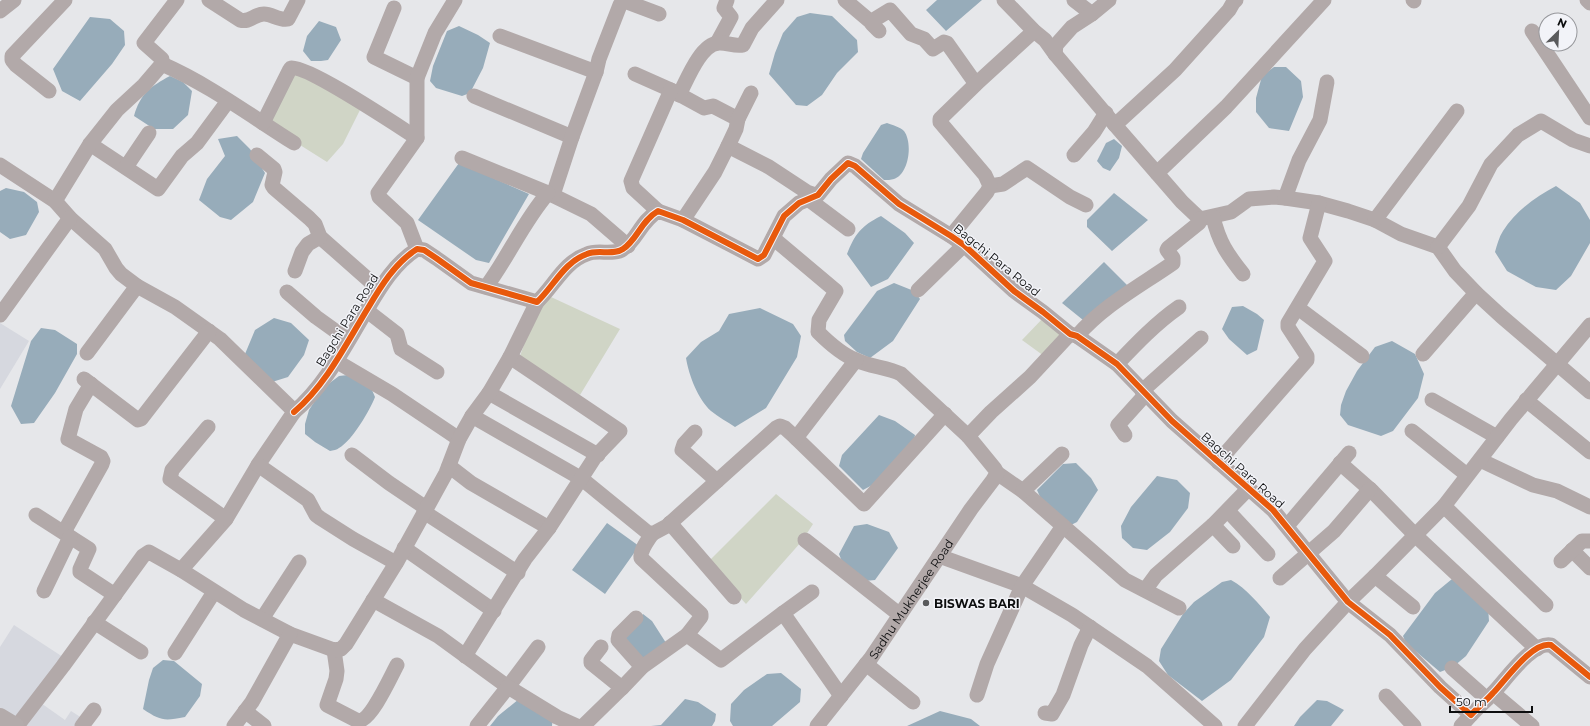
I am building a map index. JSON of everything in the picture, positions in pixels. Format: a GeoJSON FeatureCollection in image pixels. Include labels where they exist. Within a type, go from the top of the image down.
{"type":"FeatureCollection","features":[{"type":"Feature","properties":{"kind":"main road"},"geometry":{"type":"LineString","coordinates":[[0,717],[16,726]]}},
{"type":"Feature","properties":{"kind":"street"},"geometry":{"type":"LineString","coordinates":[[0,11],[14,0]]}},
{"type":"Feature","properties":{"kind":"street"},"geometry":{"type":"LineString","coordinates":[[49,91],[16,65],[12,60],[12,56],[65,0]]}},
{"type":"Feature","properties":{"kind":"street"},"geometry":{"type":"LineString","coordinates":[[55,202],[90,144],[117,110],[144,85],[162,64],[162,59],[144,45],[144,43],[177,0]]}},
{"type":"Feature","properties":{"kind":"street"},"geometry":{"type":"LineString","coordinates":[[209,0],[240,20],[245,21],[260,14],[265,14],[284,20],[288,19],[298,0]]}},
{"type":"Feature","properties":{"kind":"street"},"geometry":{"type":"LineString","coordinates":[[455,0],[435,33],[417,78],[416,138],[378,195],[406,223],[417,249],[424,250],[471,283],[537,302]]}},
{"type":"Feature","properties":{"kind":"street"},"geometry":{"type":"LineString","coordinates":[[717,43],[731,17],[724,8],[727,0]]}},
{"type":"Feature","properties":{"kind":"street"},"geometry":{"type":"LineString","coordinates":[[16,726],[145,554],[152,553],[214,592],[290,634],[334,650],[341,649],[346,644],[396,563],[449,466],[459,439],[510,357],[537,302],[548,292],[568,266],[579,258],[592,252],[617,252],[622,250],[628,246],[646,221],[658,211],[633,188],[632,181],[675,93],[708,46],[717,43],[743,44],[752,28],[777,0]]}},
{"type":"Feature","properties":{"kind":"street"},"geometry":{"type":"LineString","coordinates":[[1004,0],[1034,31],[1045,40],[1055,54],[1106,113],[1115,126],[1157,173],[1206,218],[1217,233],[1226,252],[1243,274]]}},
{"type":"Feature","properties":{"kind":"street"},"geometry":{"type":"LineString","coordinates":[[1074,0],[1092,14]]}},
{"type":"Feature","properties":{"kind":"street"},"geometry":{"type":"LineString","coordinates":[[1055,54],[1056,45],[1072,27],[1092,14],[1109,0]]}},
{"type":"Feature","properties":{"kind":"street"},"geometry":{"type":"LineString","coordinates":[[1157,173],[1226,107],[1324,0]]}},
{"type":"Feature","properties":{"kind":"street"},"geometry":{"type":"LineString","coordinates":[[1587,0],[1590,3]]}},
{"type":"Feature","properties":{"kind":"street"},"geometry":{"type":"LineString","coordinates":[[1115,126],[1175,70],[1229,10],[1233,1]]}},
{"type":"Feature","properties":{"kind":"street"},"geometry":{"type":"LineString","coordinates":[[486,287],[500,269],[534,209],[551,194],[596,72],[599,59],[622,2],[659,14]]}},
{"type":"Feature","properties":{"kind":"street"},"geometry":{"type":"LineString","coordinates":[[840,3],[875,27],[874,19],[890,10],[911,34],[924,39],[933,49],[946,42],[976,84]]}},
{"type":"Feature","properties":{"kind":"street"},"geometry":{"type":"LineString","coordinates":[[394,8],[374,57],[417,78]]}},
{"type":"Feature","properties":{"kind":"street"},"geometry":{"type":"LineString","coordinates":[[990,186],[985,175],[940,122],[942,116],[1034,31]]}},
{"type":"Feature","properties":{"kind":"street"},"geometry":{"type":"LineString","coordinates":[[1532,31],[1590,118]]}},
{"type":"Feature","properties":{"kind":"street"},"geometry":{"type":"LineString","coordinates":[[500,36],[596,72]]}},
{"type":"Feature","properties":{"kind":"street"},"geometry":{"type":"LineString","coordinates":[[162,64],[228,101],[294,143]]}},
{"type":"Feature","properties":{"kind":"street"},"geometry":{"type":"LineString","coordinates":[[263,123],[289,71],[291,68],[298,68],[326,81],[416,138]]}},
{"type":"Feature","properties":{"kind":"street"},"geometry":{"type":"LineString","coordinates":[[635,74],[704,108],[713,106],[738,119]]}},
{"type":"Feature","properties":{"kind":"street"},"geometry":{"type":"LineString","coordinates":[[1285,198],[1299,160],[1320,120],[1327,82]]}},
{"type":"Feature","properties":{"kind":"street"},"geometry":{"type":"LineString","coordinates":[[683,220],[715,172],[751,93]]}},
{"type":"Feature","properties":{"kind":"street"},"geometry":{"type":"LineString","coordinates":[[474,96],[572,137]]}},
{"type":"Feature","properties":{"kind":"street"},"geometry":{"type":"LineString","coordinates":[[90,144],[158,189],[182,156],[197,143],[209,128],[228,101]]}},
{"type":"Feature","properties":{"kind":"street"},"geometry":{"type":"LineString","coordinates":[[1375,220],[1457,111]]}},
{"type":"Feature","properties":{"kind":"street"},"geometry":{"type":"LineString","coordinates":[[1074,155],[1094,132],[1106,113]]}},
{"type":"Feature","properties":{"kind":"street"},"geometry":{"type":"LineString","coordinates":[[1438,247],[1469,206],[1491,164],[1522,132],[1541,121],[1573,140],[1590,146]]}},
{"type":"Feature","properties":{"kind":"street"},"geometry":{"type":"LineString","coordinates":[[126,167],[149,134]]}},
{"type":"Feature","properties":{"kind":"street"},"geometry":{"type":"LineString","coordinates":[[728,146],[769,168],[807,192],[848,228]]}},
{"type":"Feature","properties":{"kind":"street"},"geometry":{"type":"LineString","coordinates":[[257,155],[274,169],[275,172],[272,185],[274,188],[315,224],[320,236],[380,289]]}},
{"type":"Feature","properties":{"kind":"street"},"geometry":{"type":"LineString","coordinates":[[462,158],[551,194],[591,214],[628,246]]}},
{"type":"Feature","properties":{"kind":"street","name":"Bagchi Para Road"},"geometry":{"type":"LineString","coordinates":[[658,211],[683,220],[758,259],[764,255],[784,216],[799,203],[812,197],[848,163],[855,166],[899,204],[964,245],[1014,291],[1074,335],[1117,364],[1172,421],[1273,510],[1348,602],[1390,635],[1440,688],[1471,714]]}},
{"type":"Feature","properties":{"kind":"street"},"geometry":{"type":"LineString","coordinates":[[0,166],[55,202],[70,218],[105,249],[121,274],[137,286],[175,307],[220,339],[294,412]]}},
{"type":"Feature","properties":{"kind":"street"},"geometry":{"type":"LineString","coordinates":[[990,186],[1003,184],[1027,168],[1070,197],[1086,205]]}},
{"type":"Feature","properties":{"kind":"street"},"geometry":{"type":"LineString","coordinates":[[951,236],[987,192],[990,186]]}},
{"type":"Feature","properties":{"kind":"street"},"geometry":{"type":"LineString","coordinates":[[968,436],[991,412],[1074,335],[1120,298],[1173,263],[1173,258],[1167,250],[1168,248],[1199,222],[1206,218],[1231,212],[1248,199],[1274,197],[1320,203],[1375,220],[1401,234],[1438,247],[1455,272],[1476,293],[1590,392]]}},
{"type":"Feature","properties":{"kind":"street"},"geometry":{"type":"LineString","coordinates":[[1218,462],[1307,360],[1307,356],[1288,327],[1288,323],[1325,262],[1310,238],[1320,203]]}},
{"type":"Feature","properties":{"kind":"street"},"geometry":{"type":"LineString","coordinates":[[0,316],[70,218]]}},
{"type":"Feature","properties":{"kind":"street"},"geometry":{"type":"LineString","coordinates":[[295,270],[302,252],[308,244],[320,236]]}},
{"type":"Feature","properties":{"kind":"street"},"geometry":{"type":"LineString","coordinates":[[773,238],[835,289],[835,292],[818,320],[818,332],[828,341],[856,360],[893,370],[901,374],[968,436],[996,471],[1023,491],[1125,580],[1178,608]]}},
{"type":"Feature","properties":{"kind":"street"},"geometry":{"type":"LineString","coordinates":[[918,290],[964,245]]}},
{"type":"Feature","properties":{"kind":"street","name":"Bagchi Para Road"},"geometry":{"type":"LineString","coordinates":[[181,570],[226,519],[258,465],[294,412],[305,403],[336,361],[385,279],[410,253],[417,249]]}},
{"type":"Feature","properties":{"kind":"street"},"geometry":{"type":"LineString","coordinates":[[87,353],[137,286]]}},
{"type":"Feature","properties":{"kind":"street"},"geometry":{"type":"LineString","coordinates":[[287,292],[316,317],[348,340]]}},
{"type":"Feature","properties":{"kind":"street"},"geometry":{"type":"LineString","coordinates":[[1424,354],[1476,293]]}},
{"type":"Feature","properties":{"kind":"street"},"geometry":{"type":"LineString","coordinates":[[1117,364],[1135,344],[1166,316],[1179,307]]}},
{"type":"Feature","properties":{"kind":"street"},"geometry":{"type":"LineString","coordinates":[[1298,308],[1362,356]]}},
{"type":"Feature","properties":{"kind":"street"},"geometry":{"type":"LineString","coordinates":[[366,310],[397,334],[401,349],[437,372]]}},
{"type":"Feature","properties":{"kind":"street"},"geometry":{"type":"LineString","coordinates":[[1251,724],[1305,649],[1348,602],[1416,536],[1444,506],[1526,400],[1590,325]]}},
{"type":"Feature","properties":{"kind":"street"},"geometry":{"type":"LineString","coordinates":[[44,591],[67,535],[103,461],[101,457],[69,440],[67,437],[87,382],[138,420],[141,419],[209,330]]}},
{"type":"Feature","properties":{"kind":"street"},"geometry":{"type":"LineString","coordinates":[[1125,435],[1118,428],[1118,425],[1144,393],[1201,338]]}},
{"type":"Feature","properties":{"kind":"street"},"geometry":{"type":"LineString","coordinates":[[465,656],[518,573],[525,559],[549,528],[598,455],[620,431],[510,357]]}},
{"type":"Feature","properties":{"kind":"street"},"geometry":{"type":"LineString","coordinates":[[796,438],[856,360]]}},
{"type":"Feature","properties":{"kind":"street"},"geometry":{"type":"LineString","coordinates":[[336,361],[392,394],[459,439]]}},
{"type":"Feature","properties":{"kind":"street"},"geometry":{"type":"LineString","coordinates":[[489,393],[598,455]]}},
{"type":"Feature","properties":{"kind":"street"},"geometry":{"type":"LineString","coordinates":[[1432,400],[1497,437]]}},
{"type":"Feature","properties":{"kind":"street"},"geometry":{"type":"LineString","coordinates":[[1526,400],[1590,452]]}},
{"type":"Feature","properties":{"kind":"street"},"geometry":{"type":"LineString","coordinates":[[583,726],[642,667],[688,635],[701,617],[701,614],[641,558],[640,555],[642,549],[652,534],[670,523],[780,426],[785,428],[796,438],[864,504],[945,414]]}},
{"type":"Feature","properties":{"kind":"street"},"geometry":{"type":"LineString","coordinates":[[472,416],[582,479],[647,532],[652,534]]}},
{"type":"Feature","properties":{"kind":"street"},"geometry":{"type":"LineString","coordinates":[[208,427],[172,470],[170,479],[226,519]]}},
{"type":"Feature","properties":{"kind":"street"},"geometry":{"type":"LineString","coordinates":[[1412,431],[1467,476]]}},
{"type":"Feature","properties":{"kind":"street"},"geometry":{"type":"LineString","coordinates":[[695,432],[684,444],[682,450],[717,481]]}},
{"type":"Feature","properties":{"kind":"street"},"geometry":{"type":"LineString","coordinates":[[1023,491],[1062,454]]}},
{"type":"Feature","properties":{"kind":"street"},"geometry":{"type":"LineString","coordinates":[[352,455],[425,510],[518,573]]}},
{"type":"Feature","properties":{"kind":"street"},"geometry":{"type":"LineString","coordinates":[[1287,526],[1344,458],[1370,489],[1416,536],[1537,649]]}},
{"type":"Feature","properties":{"kind":"street"},"geometry":{"type":"LineString","coordinates":[[1480,460],[1533,485],[1557,491],[1590,507]]}},
{"type":"Feature","properties":{"kind":"street"},"geometry":{"type":"LineString","coordinates":[[258,465],[308,500],[316,515],[320,518],[353,540],[396,563]]}},
{"type":"Feature","properties":{"kind":"street"},"geometry":{"type":"LineString","coordinates":[[449,466],[471,483],[549,528]]}},
{"type":"Feature","properties":{"kind":"street","name":"Sadhu Mukherjee Road"},"geometry":{"type":"LineString","coordinates":[[817,726],[866,664],[971,509],[993,480],[996,471]]}},
{"type":"Feature","properties":{"kind":"street"},"geometry":{"type":"LineString","coordinates":[[1145,590],[1156,575],[1213,526],[1249,488]]}},
{"type":"Feature","properties":{"kind":"street"},"geometry":{"type":"LineString","coordinates":[[1280,578],[1334,531],[1370,489]]}},
{"type":"Feature","properties":{"kind":"street"},"geometry":{"type":"LineString","coordinates":[[1444,506],[1546,605]]}},
{"type":"Feature","properties":{"kind":"street"},"geometry":{"type":"LineString","coordinates":[[1228,511],[1268,554]]}},
{"type":"Feature","properties":{"kind":"street"},"geometry":{"type":"LineString","coordinates":[[36,515],[89,549],[80,572],[115,595]]}},
{"type":"Feature","properties":{"kind":"street"},"geometry":{"type":"LineString","coordinates":[[670,523],[734,597]]}},
{"type":"Feature","properties":{"kind":"street"},"geometry":{"type":"LineString","coordinates":[[977,695],[987,664],[1022,586],[1063,526]]}},
{"type":"Feature","properties":{"kind":"street"},"geometry":{"type":"LineString","coordinates":[[1213,526],[1233,546]]}},
{"type":"Feature","properties":{"kind":"street"},"geometry":{"type":"LineString","coordinates":[[805,540],[900,615]]}},
{"type":"Feature","properties":{"kind":"street"},"geometry":{"type":"LineString","coordinates":[[1561,561],[1582,541],[1590,540]]}},
{"type":"Feature","properties":{"kind":"street"},"geometry":{"type":"LineString","coordinates":[[404,548],[494,610]]}},
{"type":"Feature","properties":{"kind":"street"},"geometry":{"type":"LineString","coordinates":[[1572,550],[1590,568]]}},
{"type":"Feature","properties":{"kind":"street"},"geometry":{"type":"LineString","coordinates":[[939,556],[1022,586],[1090,627],[1147,666],[1215,726]]}},
{"type":"Feature","properties":{"kind":"street"},"geometry":{"type":"LineString","coordinates":[[262,619],[299,562]]}},
{"type":"Feature","properties":{"kind":"street"},"geometry":{"type":"LineString","coordinates":[[1375,576],[1413,607]]}},
{"type":"Feature","properties":{"kind":"street"},"geometry":{"type":"LineString","coordinates":[[175,653],[214,592]]}},
{"type":"Feature","properties":{"kind":"street"},"geometry":{"type":"LineString","coordinates":[[688,635],[721,660],[812,592]]}},
{"type":"Feature","properties":{"kind":"street"},"geometry":{"type":"LineString","coordinates":[[373,600],[438,636],[508,687],[557,717],[577,726]]}},
{"type":"Feature","properties":{"kind":"street"},"geometry":{"type":"LineString","coordinates":[[783,613],[841,696]]}},
{"type":"Feature","properties":{"kind":"street"},"geometry":{"type":"LineString","coordinates":[[636,618],[619,636],[618,640],[642,667]]}},
{"type":"Feature","properties":{"kind":"street"},"geometry":{"type":"LineString","coordinates":[[94,622],[141,652]]}},
{"type":"Feature","properties":{"kind":"street"},"geometry":{"type":"LineString","coordinates":[[1045,713],[1052,714],[1060,701],[1081,645],[1090,627]]}},
{"type":"Feature","properties":{"kind":"street"},"geometry":{"type":"LineString","coordinates":[[234,726],[270,671],[290,634]]}},
{"type":"Feature","properties":{"kind":"street"},"geometry":{"type":"LineString","coordinates":[[1461,726],[1521,661],[1537,649],[1547,645],[1551,645],[1590,677]]}},
{"type":"Feature","properties":{"kind":"street"},"geometry":{"type":"LineString","coordinates":[[477,726],[538,647]]}},
{"type":"Feature","properties":{"kind":"street"},"geometry":{"type":"LineString","coordinates":[[601,647],[591,660],[591,663],[622,688]]}},
{"type":"Feature","properties":{"kind":"street"},"geometry":{"type":"LineString","coordinates":[[334,650],[337,671],[336,679],[327,705],[358,721],[364,719],[380,698],[397,665]]}},
{"type":"Feature","properties":{"kind":"street"},"geometry":{"type":"LineString","coordinates":[[866,664],[913,702]]}},
{"type":"Feature","properties":{"kind":"street"},"geometry":{"type":"LineString","coordinates":[[1452,668],[1532,726]]}},
{"type":"Feature","properties":{"kind":"street"},"geometry":{"type":"LineString","coordinates":[[1386,696],[1414,726]]}},
{"type":"Feature","properties":{"kind":"street"},"geometry":{"type":"LineString","coordinates":[[82,726],[94,710]]}},
{"type":"Feature","properties":{"kind":"street"},"geometry":{"type":"LineString","coordinates":[[245,711],[264,726]]}},
{"type":"Feature","properties":{"kind":"shaded area"},"geometry":{"type":"Polygon","coordinates":[[[0,323],[29,341],[0,389],[0,323]]]}},
{"type":"Feature","properties":{"kind":"shaded area"},"geometry":{"type":"Polygon","coordinates":[[[14,625],[66,659],[18,722],[0,711],[0,647],[14,625]]]}},
{"type":"Feature","properties":{"kind":"shaded area"},"geometry":{"type":"Polygon","coordinates":[[[38,701],[65,720],[71,711],[85,720],[82,726],[19,726],[38,701]]]}},
{"type":"Feature","properties":{"kind":"green space"},"geometry":{"type":"Polygon","coordinates":[[[297,63],[360,110],[343,144],[327,162],[262,121],[297,63]]]}},
{"type":"Feature","properties":{"kind":"green space"},"geometry":{"type":"Polygon","coordinates":[[[551,297],[620,329],[580,395],[520,356],[540,299],[551,297]]]}},
{"type":"Feature","properties":{"kind":"green space"},"geometry":{"type":"Polygon","coordinates":[[[1045,316],[1066,334],[1044,356],[1022,340],[1045,316]]]}},
{"type":"Feature","properties":{"kind":"green space"},"geometry":{"type":"Polygon","coordinates":[[[776,494],[813,524],[802,541],[746,604],[708,562],[776,494]]]}},
{"type":"Feature","properties":{"kind":"water"},"geometry":{"type":"Polygon","coordinates":[[[937,0],[982,0],[946,31],[926,10],[937,0]]]}},
{"type":"Feature","properties":{"kind":"water"},"geometry":{"type":"Polygon","coordinates":[[[810,13],[832,16],[857,40],[858,52],[837,73],[822,95],[807,106],[796,105],[769,74],[783,33],[797,17],[810,13]]]}},
{"type":"Feature","properties":{"kind":"water"},"geometry":{"type":"Polygon","coordinates":[[[90,17],[110,19],[124,31],[125,45],[112,64],[80,101],[62,91],[53,69],[90,17]]]}},
{"type":"Feature","properties":{"kind":"water"},"geometry":{"type":"Polygon","coordinates":[[[319,21],[336,27],[341,40],[328,60],[311,61],[303,51],[307,36],[319,21]]]}},
{"type":"Feature","properties":{"kind":"water"},"geometry":{"type":"Polygon","coordinates":[[[459,26],[478,35],[490,43],[483,68],[470,93],[462,96],[436,88],[430,81],[433,66],[447,31],[459,26]]]}},
{"type":"Feature","properties":{"kind":"water"},"geometry":{"type":"Polygon","coordinates":[[[1274,67],[1286,67],[1301,81],[1303,97],[1289,131],[1269,128],[1256,112],[1256,98],[1262,76],[1274,67]]]}},
{"type":"Feature","properties":{"kind":"water"},"geometry":{"type":"Polygon","coordinates":[[[170,76],[183,82],[192,91],[188,115],[173,129],[154,129],[134,116],[136,108],[143,96],[152,87],[170,76]]]}},
{"type":"Feature","properties":{"kind":"water"},"geometry":{"type":"Polygon","coordinates":[[[887,123],[904,131],[907,136],[909,150],[906,165],[899,176],[893,179],[884,180],[861,159],[863,153],[881,125],[887,123]]]}},
{"type":"Feature","properties":{"kind":"water"},"geometry":{"type":"Polygon","coordinates":[[[237,136],[250,149],[265,173],[253,202],[231,220],[220,217],[199,200],[207,179],[225,156],[218,139],[237,136]]]}},
{"type":"Feature","properties":{"kind":"water"},"geometry":{"type":"Polygon","coordinates":[[[1114,139],[1122,146],[1119,158],[1110,171],[1103,168],[1097,161],[1106,143],[1114,139]]]}},
{"type":"Feature","properties":{"kind":"water"},"geometry":{"type":"Polygon","coordinates":[[[459,163],[529,194],[489,263],[476,260],[418,220],[459,163]]]}},
{"type":"Feature","properties":{"kind":"water"},"geometry":{"type":"Polygon","coordinates":[[[1556,186],[1580,203],[1590,220],[1590,243],[1571,276],[1556,290],[1536,287],[1507,271],[1495,252],[1502,233],[1513,218],[1533,200],[1556,186]]]}},
{"type":"Feature","properties":{"kind":"water"},"geometry":{"type":"Polygon","coordinates":[[[6,188],[24,192],[37,202],[39,212],[26,235],[10,239],[0,232],[0,191],[6,188]]]}},
{"type":"Feature","properties":{"kind":"water"},"geometry":{"type":"Polygon","coordinates":[[[1114,193],[1148,220],[1112,251],[1087,227],[1087,220],[1114,193]]]}},
{"type":"Feature","properties":{"kind":"water"},"geometry":{"type":"Polygon","coordinates":[[[881,216],[905,233],[914,243],[888,279],[871,287],[847,254],[860,231],[868,223],[881,216]]]}},
{"type":"Feature","properties":{"kind":"water"},"geometry":{"type":"Polygon","coordinates":[[[1104,262],[1128,286],[1083,320],[1062,303],[1104,262]]]}},
{"type":"Feature","properties":{"kind":"water"},"geometry":{"type":"Polygon","coordinates":[[[894,283],[914,291],[920,299],[893,341],[870,358],[857,352],[845,341],[844,335],[877,291],[894,283]]]}},
{"type":"Feature","properties":{"kind":"water"},"geometry":{"type":"Polygon","coordinates":[[[1243,306],[1264,320],[1257,350],[1247,355],[1229,339],[1222,329],[1232,307],[1243,306]]]}},
{"type":"Feature","properties":{"kind":"water"},"geometry":{"type":"Polygon","coordinates":[[[760,308],[793,324],[801,336],[797,357],[766,408],[735,427],[706,406],[698,394],[692,380],[686,358],[701,342],[719,331],[729,314],[760,308]]]}},
{"type":"Feature","properties":{"kind":"water"},"geometry":{"type":"Polygon","coordinates":[[[274,318],[291,323],[309,340],[304,355],[288,377],[272,382],[245,354],[255,330],[274,318]]]}},
{"type":"Feature","properties":{"kind":"water"},"geometry":{"type":"Polygon","coordinates":[[[41,328],[55,330],[77,344],[77,354],[55,393],[34,423],[21,424],[11,406],[31,341],[41,328]]]}},
{"type":"Feature","properties":{"kind":"water"},"geometry":{"type":"Polygon","coordinates":[[[1392,341],[1415,354],[1424,374],[1418,398],[1393,431],[1381,436],[1348,425],[1340,415],[1341,405],[1346,391],[1357,371],[1375,347],[1392,341]]]}},
{"type":"Feature","properties":{"kind":"water"},"geometry":{"type":"Polygon","coordinates":[[[348,375],[372,390],[375,397],[365,417],[355,432],[338,449],[330,451],[305,434],[305,424],[309,410],[318,396],[339,376],[348,375]]]}},
{"type":"Feature","properties":{"kind":"water"},"geometry":{"type":"Polygon","coordinates":[[[879,415],[895,421],[915,435],[913,447],[878,482],[863,490],[839,466],[842,455],[879,415]]]}},
{"type":"Feature","properties":{"kind":"water"},"geometry":{"type":"Polygon","coordinates":[[[1076,463],[1091,478],[1098,490],[1077,522],[1071,525],[1041,499],[1037,490],[1063,464],[1076,463]]]}},
{"type":"Feature","properties":{"kind":"water"},"geometry":{"type":"Polygon","coordinates":[[[1157,476],[1177,480],[1190,493],[1188,508],[1170,532],[1147,550],[1133,548],[1122,538],[1121,526],[1131,507],[1157,476]]]}},
{"type":"Feature","properties":{"kind":"water"},"geometry":{"type":"Polygon","coordinates":[[[607,523],[639,546],[605,594],[572,570],[607,523]]]}},
{"type":"Feature","properties":{"kind":"water"},"geometry":{"type":"Polygon","coordinates":[[[867,524],[889,532],[898,548],[875,580],[865,581],[843,564],[839,554],[854,526],[867,524]]]}},
{"type":"Feature","properties":{"kind":"water"},"geometry":{"type":"Polygon","coordinates":[[[1452,579],[1488,607],[1489,621],[1466,656],[1453,667],[1440,672],[1406,643],[1403,636],[1435,593],[1452,579]]]}},
{"type":"Feature","properties":{"kind":"water"},"geometry":{"type":"Polygon","coordinates":[[[1231,580],[1247,592],[1270,617],[1264,637],[1231,680],[1202,701],[1168,675],[1159,661],[1161,649],[1183,614],[1194,602],[1222,582],[1231,580]]]}},
{"type":"Feature","properties":{"kind":"water"},"geometry":{"type":"Polygon","coordinates":[[[643,614],[652,621],[668,646],[646,661],[621,638],[643,614]]]}},
{"type":"Feature","properties":{"kind":"water"},"geometry":{"type":"Polygon","coordinates":[[[163,660],[174,661],[202,684],[200,696],[185,717],[163,719],[154,716],[143,709],[153,668],[163,660]]]}},
{"type":"Feature","properties":{"kind":"water"},"geometry":{"type":"Polygon","coordinates":[[[781,673],[801,689],[800,702],[772,726],[733,726],[730,721],[731,704],[744,690],[767,674],[781,673]]]}},
{"type":"Feature","properties":{"kind":"water"},"geometry":{"type":"Polygon","coordinates":[[[519,699],[553,715],[552,726],[490,726],[498,716],[519,699]]]}},
{"type":"Feature","properties":{"kind":"water"},"geometry":{"type":"Polygon","coordinates":[[[685,699],[698,702],[716,714],[715,721],[712,726],[651,726],[661,725],[685,699]]]}},
{"type":"Feature","properties":{"kind":"water"},"geometry":{"type":"Polygon","coordinates":[[[1317,700],[1327,701],[1344,710],[1331,726],[1294,726],[1300,717],[1317,700]]]}},
{"type":"Feature","properties":{"kind":"water"},"geometry":{"type":"Polygon","coordinates":[[[940,711],[971,719],[980,726],[907,726],[940,711]]]}},
{"type":"Feature","properties":{"kind":"cycle path"},"geometry":{"type":"LineString","coordinates":[[294,412],[326,377],[378,291],[395,268],[417,249],[424,250],[471,283],[537,302],[572,263],[587,254],[596,252],[615,252],[623,249],[632,241],[647,220],[658,211],[683,220],[758,259],[764,255],[784,216],[799,203],[818,195],[831,179],[848,163],[855,166],[899,204],[964,245],[1014,291],[1070,334],[1077,336],[1117,364],[1172,421],[1273,510],[1348,602],[1390,635],[1440,687],[1471,715],[1527,655],[1544,645],[1551,645],[1590,677]]}},
{"type":"Feature","properties":{"kind":"place","name":"BISWAS BARI"},"geometry":{"type":"Point","coordinates":[926,603]}}]}
